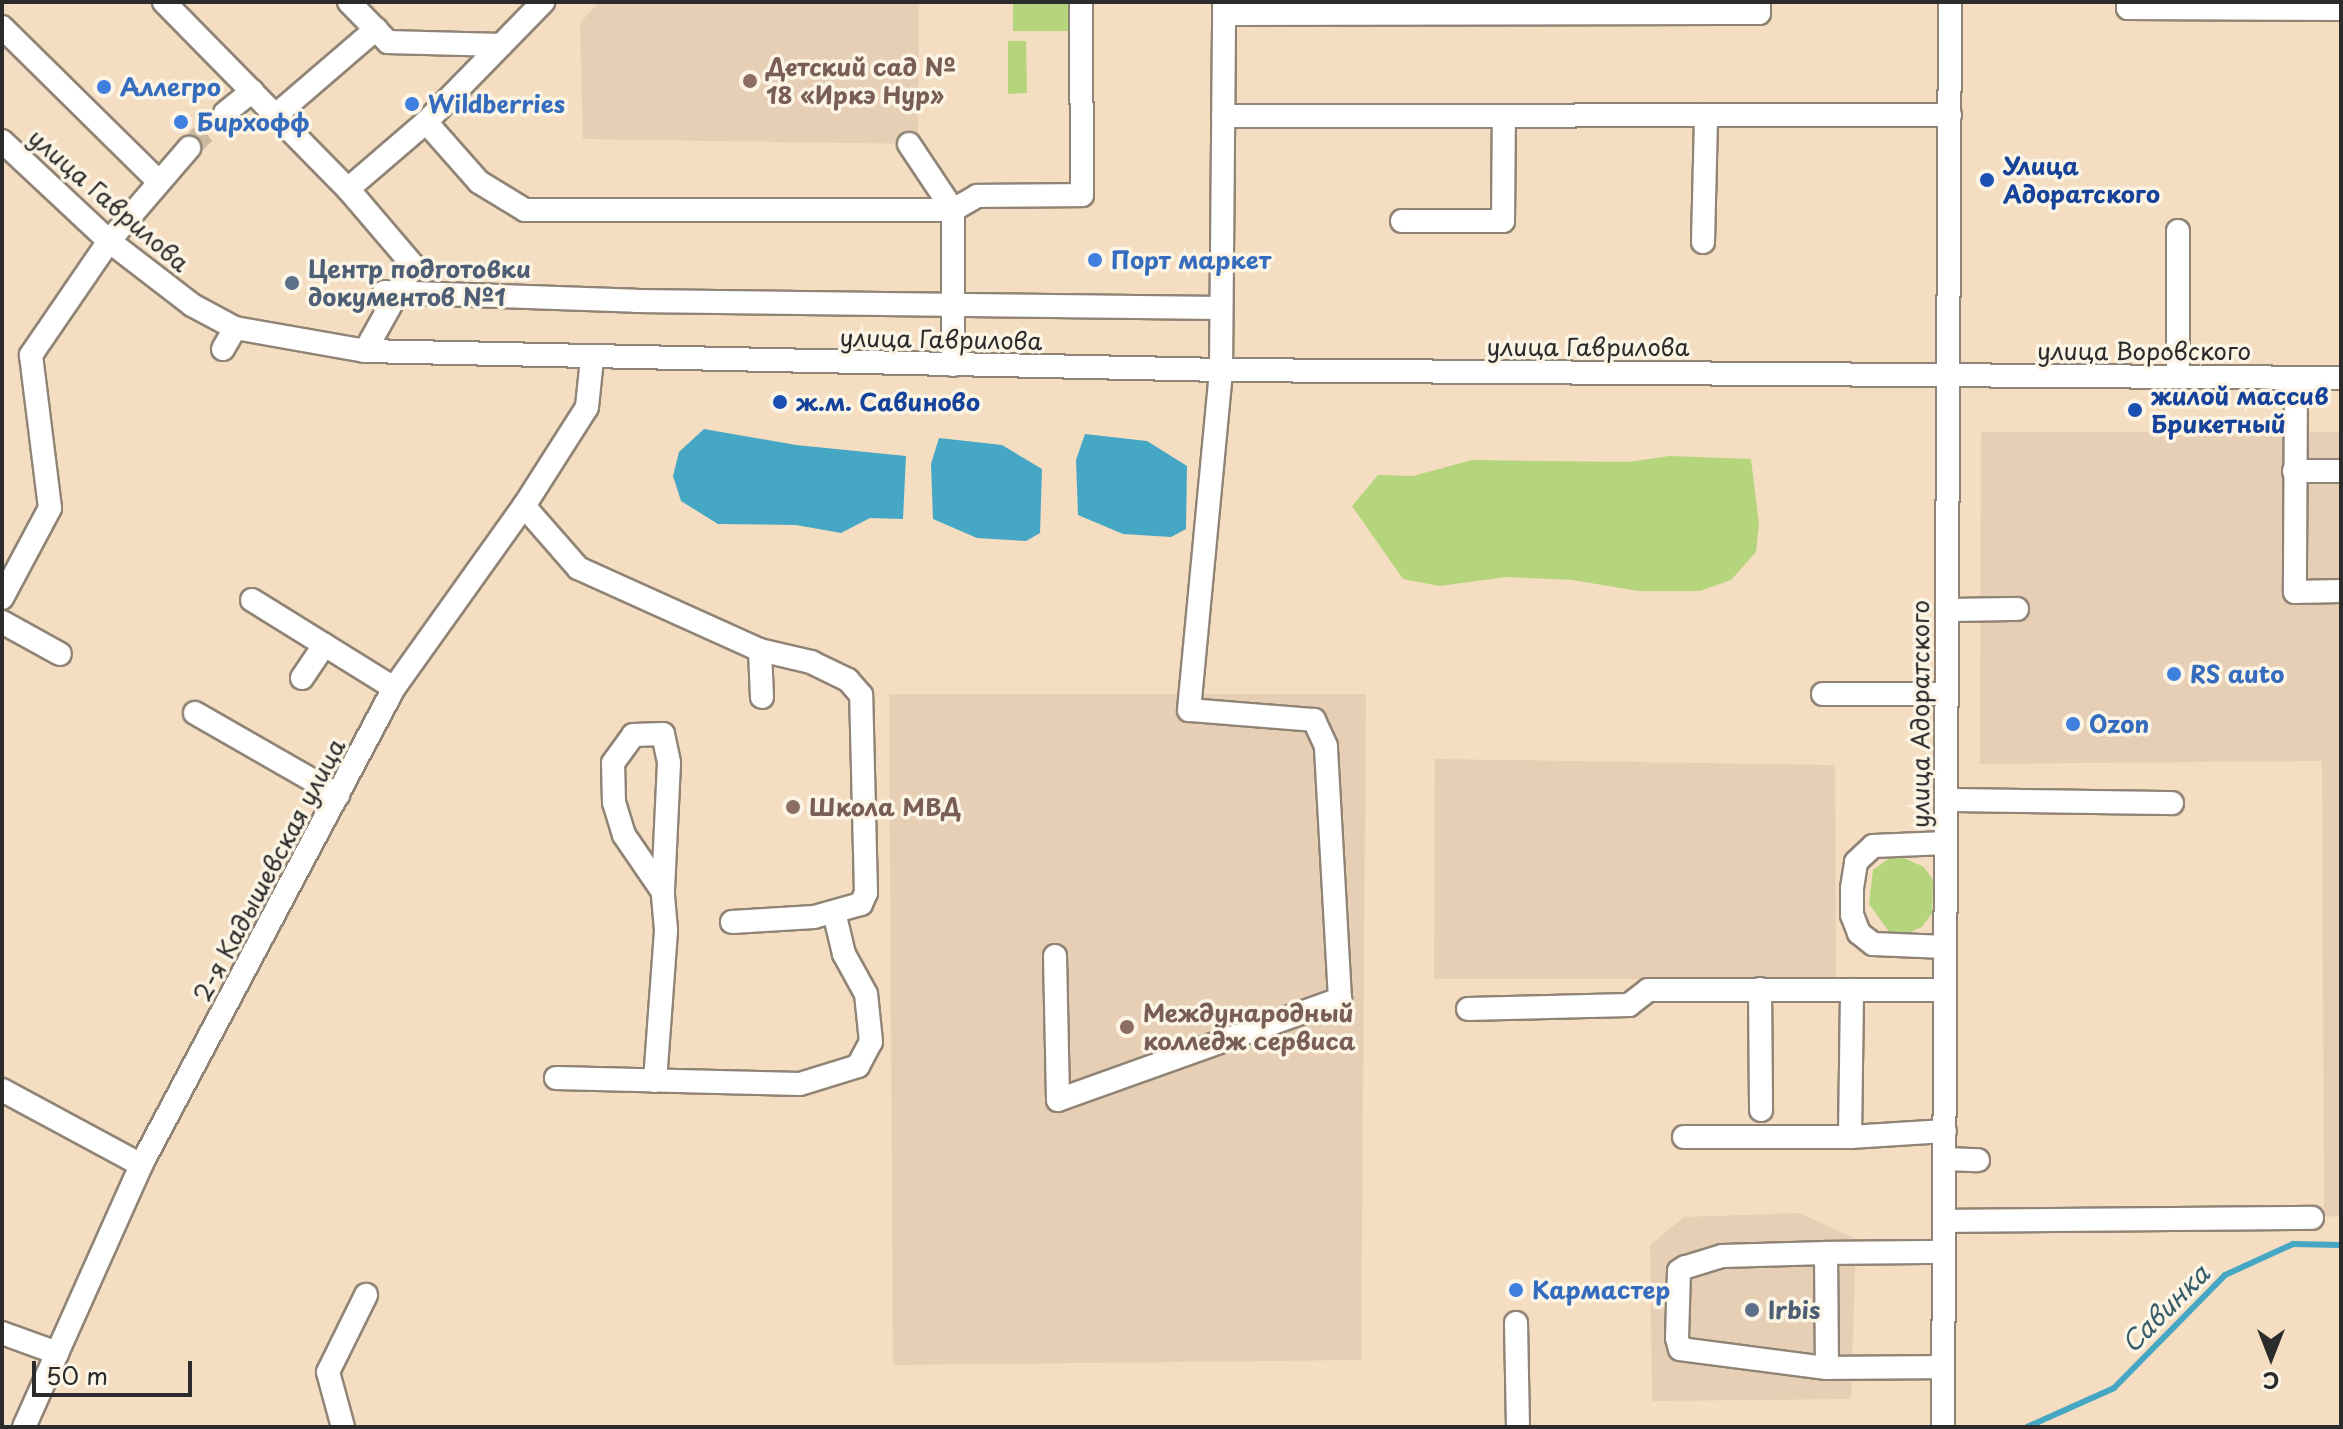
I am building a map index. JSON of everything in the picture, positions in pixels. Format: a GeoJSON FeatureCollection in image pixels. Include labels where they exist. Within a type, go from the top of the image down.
{"type":"FeatureCollection","features":[{"type":"Feature","properties":{"kind":"street"},"geometry":{"type":"LineString","coordinates":[[164,2],[348,189],[413,265],[391,293],[365,351]]}},
{"type":"Feature","properties":{"kind":"street"},"geometry":{"type":"LineString","coordinates":[[349,2],[388,42],[501,45]]}},
{"type":"Feature","properties":{"kind":"street"},"geometry":{"type":"LineString","coordinates":[[348,189],[426,122],[543,2]]}},
{"type":"Feature","properties":{"kind":"street"},"geometry":{"type":"LineString","coordinates":[[426,122],[479,182],[525,210],[953,210],[977,196],[1082,195],[1081,2]]}},
{"type":"Feature","properties":{"kind":"street"},"geometry":{"type":"LineString","coordinates":[[1055,956],[1058,1100],[1340,999],[1326,746],[1314,720],[1189,710],[1221,370],[1224,8],[1759,13],[1759,2]]}},
{"type":"Feature","properties":{"kind":"street","name":"улица Адоратского"},"geometry":{"type":"LineString","coordinates":[[1943,1427],[1950,2]]}},
{"type":"Feature","properties":{"kind":"street"},"geometry":{"type":"LineString","coordinates":[[2128,2],[2128,8],[2341,9]]}},
{"type":"Feature","properties":{"kind":"street"},"geometry":{"type":"LineString","coordinates":[[2,27],[157,180]]}},
{"type":"Feature","properties":{"kind":"street"},"geometry":{"type":"LineString","coordinates":[[276,115],[376,29]]}},
{"type":"Feature","properties":{"kind":"street"},"geometry":{"type":"LineString","coordinates":[[225,113],[252,91]]}},
{"type":"Feature","properties":{"kind":"street"},"geometry":{"type":"LineString","coordinates":[[1703,242],[1706,115]]}},
{"type":"Feature","properties":{"kind":"street"},"geometry":{"type":"LineString","coordinates":[[1223,116],[1950,115]]}},
{"type":"Feature","properties":{"kind":"street"},"geometry":{"type":"LineString","coordinates":[[1402,221],[1503,221],[1504,116]]}},
{"type":"Feature","properties":{"kind":"street","name":"улица Гаврилова"},"geometry":{"type":"LineString","coordinates":[[2,141],[109,241],[192,305],[235,328],[296,343],[365,351],[592,359],[1221,370],[1948,377]]}},
{"type":"Feature","properties":{"kind":"street"},"geometry":{"type":"LineString","coordinates":[[909,144],[953,210],[953,365]]}},
{"type":"Feature","properties":{"kind":"street"},"geometry":{"type":"LineString","coordinates":[[2,598],[50,508],[31,355],[109,241],[157,180],[189,148]]}},
{"type":"Feature","properties":{"kind":"street"},"geometry":{"type":"LineString","coordinates":[[2178,231],[2178,377]]}},
{"type":"Feature","properties":{"kind":"street"},"geometry":{"type":"LineString","coordinates":[[391,293],[1221,308]]}},
{"type":"Feature","properties":{"kind":"street"},"geometry":{"type":"LineString","coordinates":[[223,349],[235,328]]}},
{"type":"Feature","properties":{"kind":"street","name":"2-я Кадышевская улица"},"geometry":{"type":"LineString","coordinates":[[24,1427],[141,1165],[394,688],[524,506],[587,407],[592,359]]}},
{"type":"Feature","properties":{"kind":"street","name":"улица Воровского"},"geometry":{"type":"LineString","coordinates":[[1948,377],[2341,378]]}},
{"type":"Feature","properties":{"kind":"street"},"geometry":{"type":"LineString","coordinates":[[2296,378],[2295,592],[2341,591]]}},
{"type":"Feature","properties":{"kind":"street"},"geometry":{"type":"LineString","coordinates":[[2294,471],[2341,471]]}},
{"type":"Feature","properties":{"kind":"street"},"geometry":{"type":"LineString","coordinates":[[524,506],[578,568],[760,650],[811,662],[848,680],[861,695],[866,893],[861,904],[834,912],[732,922]]}},
{"type":"Feature","properties":{"kind":"street"},"geometry":{"type":"LineString","coordinates":[[252,600],[394,688]]}},
{"type":"Feature","properties":{"kind":"street"},"geometry":{"type":"LineString","coordinates":[[1947,610],[2017,609]]}},
{"type":"Feature","properties":{"kind":"street"},"geometry":{"type":"LineString","coordinates":[[2,622],[60,654]]}},
{"type":"Feature","properties":{"kind":"street"},"geometry":{"type":"LineString","coordinates":[[302,678],[324,645]]}},
{"type":"Feature","properties":{"kind":"street"},"geometry":{"type":"LineString","coordinates":[[760,650],[762,697]]}},
{"type":"Feature","properties":{"kind":"street"},"geometry":{"type":"LineString","coordinates":[[1823,694],[1946,694]]}},
{"type":"Feature","properties":{"kind":"street"},"geometry":{"type":"LineString","coordinates":[[195,713],[338,795]]}},
{"type":"Feature","properties":{"kind":"street"},"geometry":{"type":"LineString","coordinates":[[655,1081],[666,930],[663,892],[669,763],[663,734],[633,735],[613,763],[614,803],[624,835],[663,892]]}},
{"type":"Feature","properties":{"kind":"street"},"geometry":{"type":"LineString","coordinates":[[1946,800],[2172,803]]}},
{"type":"Feature","properties":{"kind":"street"},"geometry":{"type":"LineString","coordinates":[[1945,947],[1873,944],[1859,933],[1852,915],[1852,888],[1856,862],[1873,846],[1946,843]]}},
{"type":"Feature","properties":{"kind":"street"},"geometry":{"type":"LineString","coordinates":[[556,1078],[800,1084],[858,1066],[871,1042],[866,994],[844,954],[834,912]]}},
{"type":"Feature","properties":{"kind":"street"},"geometry":{"type":"LineString","coordinates":[[1760,989],[1761,1110]]}},
{"type":"Feature","properties":{"kind":"street"},"geometry":{"type":"LineString","coordinates":[[1468,1009],[1629,1005],[1648,990],[1945,990]]}},
{"type":"Feature","properties":{"kind":"street"},"geometry":{"type":"LineString","coordinates":[[1850,1137],[1852,990]]}},
{"type":"Feature","properties":{"kind":"street"},"geometry":{"type":"LineString","coordinates":[[2,1090],[141,1165]]}},
{"type":"Feature","properties":{"kind":"street"},"geometry":{"type":"LineString","coordinates":[[1684,1137],[1850,1137],[1945,1131]]}},
{"type":"Feature","properties":{"kind":"street"},"geometry":{"type":"LineString","coordinates":[[1944,1159],[1978,1160]]}},
{"type":"Feature","properties":{"kind":"street"},"geometry":{"type":"LineString","coordinates":[[1944,1221],[2312,1218]]}},
{"type":"Feature","properties":{"kind":"street"},"geometry":{"type":"LineString","coordinates":[[1943,1367],[1827,1368],[1680,1349],[1677,1338],[1679,1271],[1685,1267],[1722,1256],[1944,1252]]}},
{"type":"Feature","properties":{"kind":"street"},"geometry":{"type":"LineString","coordinates":[[1826,1253],[1827,1368]]}},
{"type":"Feature","properties":{"kind":"street"},"geometry":{"type":"LineString","coordinates":[[343,1427],[328,1372],[366,1295]]}},
{"type":"Feature","properties":{"kind":"street"},"geometry":{"type":"LineString","coordinates":[[1516,1323],[1518,1427]]}},
{"type":"Feature","properties":{"kind":"street"},"geometry":{"type":"LineString","coordinates":[[2,1333],[57,1353]]}},
{"type":"Feature","properties":{"kind":"shaded area","name":"Детский сад № 18 «Иркэ Нур»"},"geometry":{"type":"Polygon","coordinates":[[[599,2],[919,3],[918,144],[583,139],[580,23],[599,2]]]}},
{"type":"Feature","properties":{"kind":"shaded area"},"geometry":{"type":"Polygon","coordinates":[[[1981,432],[2341,432],[2341,1217],[2324,1216],[2322,761],[1980,764],[1981,432]]]}},
{"type":"Feature","properties":{"kind":"shaded area","name":"Международный колледж сервиса"},"geometry":{"type":"Polygon","coordinates":[[[889,694],[1366,694],[1361,1360],[893,1365],[889,694]]]}},
{"type":"Feature","properties":{"kind":"shaded area"},"geometry":{"type":"Polygon","coordinates":[[[1435,759],[1835,765],[1836,979],[1434,979],[1435,759]]]}},
{"type":"Feature","properties":{"kind":"shaded area"},"geometry":{"type":"Polygon","coordinates":[[[1799,1213],[1856,1239],[1851,1399],[1652,1401],[1650,1245],[1684,1217],[1799,1213]]]}},
{"type":"Feature","properties":{"kind":"green space"},"geometry":{"type":"Polygon","coordinates":[[[1013,2],[1069,2],[1069,31],[1013,31],[1013,2]]]}},
{"type":"Feature","properties":{"kind":"green space"},"geometry":{"type":"Polygon","coordinates":[[[1008,41],[1026,41],[1027,93],[1008,94],[1008,41]]]}},
{"type":"Feature","properties":{"kind":"green space"},"geometry":{"type":"Polygon","coordinates":[[[1669,456],[1751,459],[1759,524],[1756,552],[1731,580],[1700,591],[1639,591],[1572,580],[1506,577],[1440,586],[1403,579],[1352,506],[1378,475],[1413,476],[1472,460],[1628,462],[1669,456]]]}},
{"type":"Feature","properties":{"kind":"green space"},"geometry":{"type":"Polygon","coordinates":[[[1895,854],[1924,867],[1933,880],[1932,913],[1922,927],[1906,934],[1890,933],[1869,904],[1873,870],[1895,854]]]}},
{"type":"Feature","properties":{"kind":"water"},"geometry":{"type":"Polygon","coordinates":[[[704,429],[796,445],[906,456],[903,519],[870,518],[841,533],[796,525],[718,524],[681,501],[673,476],[679,452],[704,429]]]}},
{"type":"Feature","properties":{"kind":"water"},"geometry":{"type":"Polygon","coordinates":[[[1085,434],[1147,441],[1187,466],[1186,529],[1171,537],[1123,534],[1078,515],[1076,460],[1085,434]]]}},
{"type":"Feature","properties":{"kind":"water"},"geometry":{"type":"Polygon","coordinates":[[[939,438],[1002,445],[1042,469],[1040,533],[1026,541],[977,538],[933,519],[931,464],[939,438]]]}},
{"type":"Feature","properties":{"kind":"waterway","name":"Савинка"},"geometry":{"type":"LineString","coordinates":[[2027,1427],[2114,1388],[2225,1275],[2293,1244],[2341,1245]]}},
{"type":"Feature","properties":{"kind":"tunnel"},"geometry":{"type":"LineString","coordinates":[[189,148],[225,113]]}},
{"type":"Feature","properties":{"kind":"place","name":"Детский сад № 18 «Иркэ Нур»"},"geometry":{"type":"Point","coordinates":[750,81]}},
{"type":"Feature","properties":{"kind":"place","name":"Аллегро"},"geometry":{"type":"Point","coordinates":[104,87]}},
{"type":"Feature","properties":{"kind":"place","name":"Wildberries"},"geometry":{"type":"Point","coordinates":[412,104]}},
{"type":"Feature","properties":{"kind":"place","name":"Бирхофф"},"geometry":{"type":"Point","coordinates":[181,122]}},
{"type":"Feature","properties":{"kind":"place","name":"Улица Адоратского"},"geometry":{"type":"Point","coordinates":[1987,180]}},
{"type":"Feature","properties":{"kind":"place","name":"Порт маркет"},"geometry":{"type":"Point","coordinates":[1095,260]}},
{"type":"Feature","properties":{"kind":"place","name":"Центр подготовки документов №1"},"geometry":{"type":"Point","coordinates":[292,283]}},
{"type":"Feature","properties":{"kind":"place","name":"ж.м. Савиново"},"geometry":{"type":"Point","coordinates":[780,402]}},
{"type":"Feature","properties":{"kind":"place","name":"жилой массив Брикетный"},"geometry":{"type":"Point","coordinates":[2135,410]}},
{"type":"Feature","properties":{"kind":"place","name":"RS auto"},"geometry":{"type":"Point","coordinates":[2174,674]}},
{"type":"Feature","properties":{"kind":"place","name":"Ozon"},"geometry":{"type":"Point","coordinates":[2073,724]}},
{"type":"Feature","properties":{"kind":"place","name":"Школа МВД"},"geometry":{"type":"Point","coordinates":[793,807]}},
{"type":"Feature","properties":{"kind":"place","name":"Международный колледж сервиса"},"geometry":{"type":"Point","coordinates":[1127,1027]}},
{"type":"Feature","properties":{"kind":"place","name":"Кармастер"},"geometry":{"type":"Point","coordinates":[1516,1290]}},
{"type":"Feature","properties":{"kind":"place","name":"Irbis"},"geometry":{"type":"Point","coordinates":[1752,1310]}}]}
